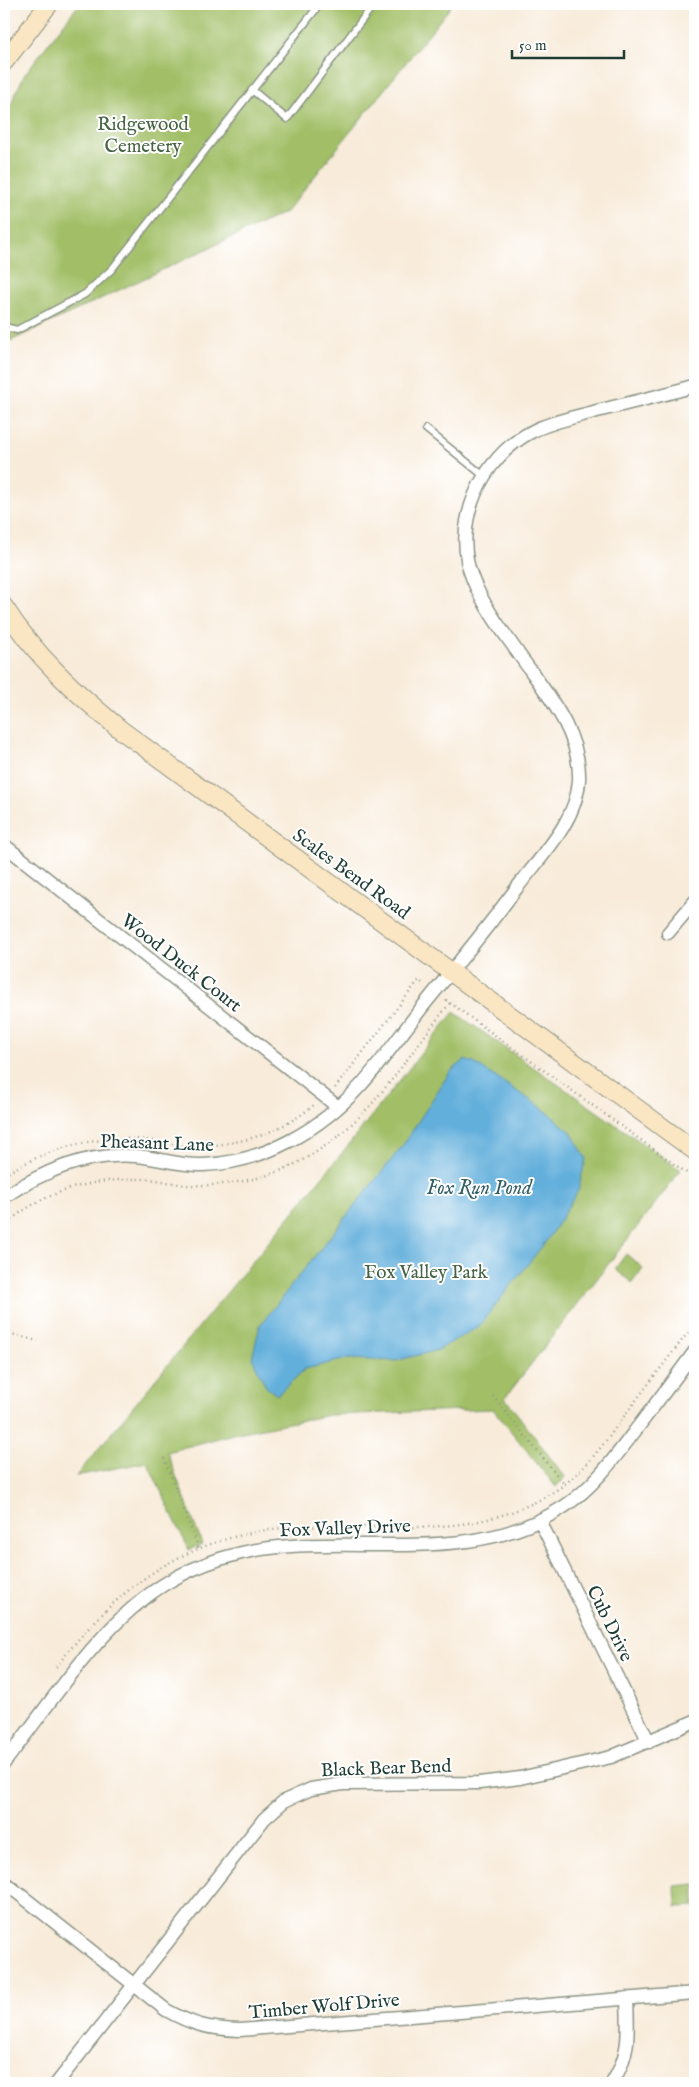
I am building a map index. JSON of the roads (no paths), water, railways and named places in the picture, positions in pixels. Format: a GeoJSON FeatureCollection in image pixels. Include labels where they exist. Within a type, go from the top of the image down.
{"type":"FeatureCollection","features":[{"type":"Feature","properties":{"kind":"street"},"geometry":{"type":"LineString","coordinates":[[4,62],[49,4]]}},
{"type":"Feature","properties":{"kind":"street","name":"Pheasant Lane"},"geometry":{"type":"LineString","coordinates":[[4,1198],[42,1174],[78,1162],[106,1156],[137,1156],[176,1164],[204,1165],[228,1162],[259,1154],[285,1144],[313,1128],[361,1084],[452,973],[562,827],[572,809],[579,779],[573,741],[562,718],[493,616],[471,576],[466,538],[468,514],[475,492],[484,476],[503,452],[534,431],[562,420],[695,386]]}},
{"type":"Feature","properties":{"kind":"street","name":"Scales Bend Road"},"geometry":{"type":"LineString","coordinates":[[4,607],[44,660],[78,695],[121,730],[695,1151]]}},
{"type":"Feature","properties":{"kind":"street","name":"Wood Duck Court"},"geometry":{"type":"LineString","coordinates":[[4,844],[338,1107]]}},
{"type":"Feature","properties":{"kind":"street"},"geometry":{"type":"LineString","coordinates":[[668,933],[695,901]]}},
{"type":"Feature","properties":{"kind":"street","name":"Fox Valley Drive"},"geometry":{"type":"LineString","coordinates":[[4,1763],[104,1634],[131,1608],[170,1581],[223,1559],[277,1547],[473,1541],[504,1534],[540,1520],[575,1498],[606,1470],[695,1352]]}},
{"type":"Feature","properties":{"kind":"street","name":"Cub Drive"},"geometry":{"type":"LineString","coordinates":[[540,1520],[650,1742]]}},
{"type":"Feature","properties":{"kind":"street","name":"Black Bear Bend"},"geometry":{"type":"LineString","coordinates":[[57,2083],[264,1819],[284,1801],[311,1789],[343,1784],[479,1783],[520,1778],[579,1766],[650,1742],[695,1722]]}},
{"type":"Feature","properties":{"kind":"street","name":"Timber Wolf Drive"},"geometry":{"type":"LineString","coordinates":[[4,1882],[166,2010],[191,2024],[213,2030],[240,2030],[695,1993]]}},
{"type":"Feature","properties":{"kind":"street"},"geometry":{"type":"LineString","coordinates":[[612,2083],[625,2058],[628,2033],[628,1998]]}},
{"type":"Feature","properties":{"kind":"lane"},"geometry":{"type":"LineString","coordinates":[[4,327],[17,330],[86,294],[112,269],[320,4]]}},
{"type":"Feature","properties":{"kind":"lane"},"geometry":{"type":"LineString","coordinates":[[252,90],[288,119],[374,4]]}},
{"type":"Feature","properties":{"kind":"lane"},"geometry":{"type":"LineString","coordinates":[[426,429],[484,476]]}},
{"type":"Feature","properties":{"kind":"water","name":"Fox Run Pond"},"geometry":{"type":"Polygon","coordinates":[[[465,1060],[474,1063],[541,1107],[571,1132],[586,1158],[578,1191],[548,1239],[478,1327],[438,1350],[395,1361],[347,1359],[305,1369],[277,1395],[266,1387],[252,1358],[260,1325],[403,1145],[450,1072],[465,1060]]]}},
{"type":"Feature","properties":{"kind":"park label","name":"Ridgewood Cemetery"},"geometry":{"type":"Point","coordinates":[143,134]}},
{"type":"Feature","properties":{"kind":"park label","name":"Fox Valley Park"},"geometry":{"type":"Point","coordinates":[426,1271]}}]}
